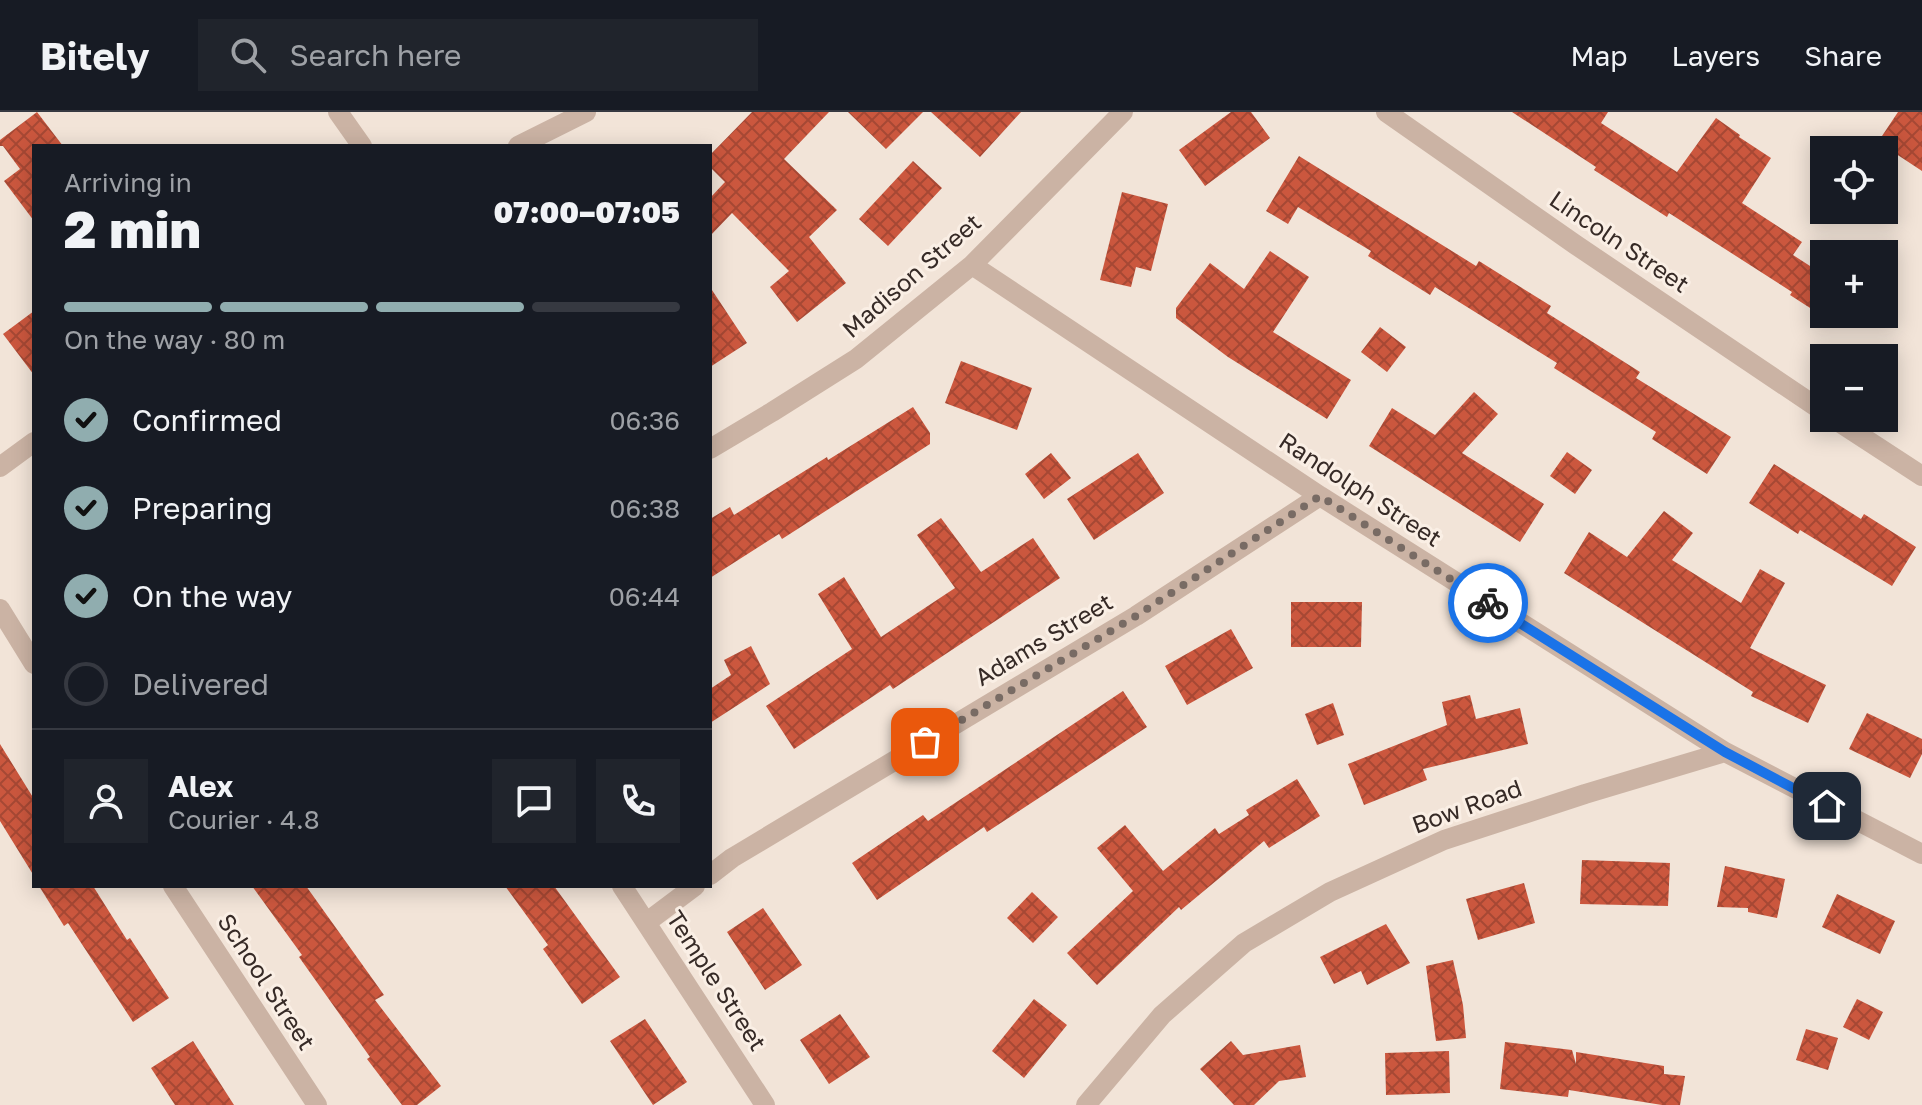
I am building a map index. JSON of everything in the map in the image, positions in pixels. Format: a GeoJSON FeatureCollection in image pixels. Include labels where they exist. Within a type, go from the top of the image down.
{"type":"FeatureCollection","features":[{"type":"Feature","properties":{"kind":"street"},"geometry":{"type":"LineString","coordinates":[[338,112],[361,144]]}},
{"type":"Feature","properties":{"kind":"street"},"geometry":{"type":"LineString","coordinates":[[522,144],[586,112]]}},
{"type":"Feature","properties":{"kind":"street","name":"Madison Street"},"geometry":{"type":"LineString","coordinates":[[712,448],[856,359],[972,265],[1123,112]]}},
{"type":"Feature","properties":{"kind":"street","name":"Lincoln Street"},"geometry":{"type":"LineString","coordinates":[[1386,112],[1810,403]]}},
{"type":"Feature","properties":{"kind":"street","name":"Randolph Street"},"geometry":{"type":"LineString","coordinates":[[972,265],[1320,496],[1725,752]]}},
{"type":"Feature","properties":{"kind":"street"},"geometry":{"type":"LineString","coordinates":[[1854,432],[1922,476]]}},
{"type":"Feature","properties":{"kind":"street"},"geometry":{"type":"LineString","coordinates":[[0,467],[32,443]]}},
{"type":"Feature","properties":{"kind":"street","name":"Adams Street"},"geometry":{"type":"LineString","coordinates":[[712,873],[732,858],[1136,616],[1320,496]]}},
{"type":"Feature","properties":{"kind":"street"},"geometry":{"type":"LineString","coordinates":[[0,609],[32,661]]}},
{"type":"Feature","properties":{"kind":"street"},"geometry":{"type":"LineString","coordinates":[[1725,752],[1922,854]]}},
{"type":"Feature","properties":{"kind":"street","name":"Bow Road"},"geometry":{"type":"LineString","coordinates":[[1086,1105],[1162,1015],[1244,943],[1330,892],[1444,840],[1725,752]]}},
{"type":"Feature","properties":{"kind":"street","name":"School Street"},"geometry":{"type":"LineString","coordinates":[[174,888],[317,1105]]}},
{"type":"Feature","properties":{"kind":"street","name":"Temple Street"},"geometry":{"type":"LineString","coordinates":[[623,888],[765,1105]]}},
{"type":"Feature","properties":{"kind":"street"},"geometry":{"type":"LineString","coordinates":[[647,922],[692,888]]}},
{"type":"Feature","properties":{"kind":"building"},"geometry":{"type":"Polygon","coordinates":[[[37,112],[61,144],[32,144],[32,218],[4,181],[20,169],[0,146],[0,140],[37,112]]]}},
{"type":"Feature","properties":{"kind":"building"},"geometry":{"type":"Polygon","coordinates":[[[752,112],[829,112],[784,159],[837,210],[809,237],[846,283],[797,322],[770,287],[789,271],[732,213],[712,234],[712,196],[725,182],[712,169],[712,153],[752,112]]]}},
{"type":"Feature","properties":{"kind":"building"},"geometry":{"type":"Polygon","coordinates":[[[848,112],[923,112],[886,149],[848,112]]]}},
{"type":"Feature","properties":{"kind":"building"},"geometry":{"type":"Polygon","coordinates":[[[931,112],[1021,112],[980,157],[931,112]]]}},
{"type":"Feature","properties":{"kind":"building"},"geometry":{"type":"Polygon","coordinates":[[[1231,112],[1251,112],[1270,138],[1205,186],[1179,150],[1231,112]]]}},
{"type":"Feature","properties":{"kind":"building"},"geometry":{"type":"Polygon","coordinates":[[[1512,112],[1608,112],[1601,123],[1677,172],[1716,118],[1771,158],[1742,203],[1802,242],[1793,255],[1810,266],[1810,308],[1790,295],[1792,292],[1669,213],[1667,217],[1594,170],[1596,167],[1512,112]]]}},
{"type":"Feature","properties":{"kind":"building"},"geometry":{"type":"Polygon","coordinates":[[[1898,112],[1922,112],[1922,171],[1898,155],[1898,136],[1882,136],[1898,112]]]}},
{"type":"Feature","properties":{"kind":"building"},"geometry":{"type":"Polygon","coordinates":[[[1299,156],[1476,266],[1479,261],[1551,306],[1547,313],[1640,372],[1636,378],[1731,437],[1707,474],[1652,439],[1656,432],[1554,368],[1557,363],[1435,287],[1430,295],[1368,256],[1371,251],[1298,207],[1288,224],[1266,211],[1299,156]]]}},
{"type":"Feature","properties":{"kind":"building"},"geometry":{"type":"Polygon","coordinates":[[[913,161],[942,188],[888,246],[859,219],[913,161]]]}},
{"type":"Feature","properties":{"kind":"building"},"geometry":{"type":"Polygon","coordinates":[[[1122,192],[1168,204],[1151,271],[1136,267],[1131,287],[1100,280],[1122,192]]]}},
{"type":"Feature","properties":{"kind":"building"},"geometry":{"type":"Polygon","coordinates":[[[1270,251],[1309,277],[1273,332],[1351,380],[1327,419],[1228,357],[1176,318],[1176,308],[1210,263],[1244,289],[1270,251]]]}},
{"type":"Feature","properties":{"kind":"building"},"geometry":{"type":"Polygon","coordinates":[[[712,290],[747,343],[712,366],[712,290]]]}},
{"type":"Feature","properties":{"kind":"building"},"geometry":{"type":"Polygon","coordinates":[[[32,312],[32,372],[3,334],[32,312]]]}},
{"type":"Feature","properties":{"kind":"building"},"geometry":{"type":"Polygon","coordinates":[[[1380,327],[1406,347],[1387,372],[1361,352],[1380,327]]]}},
{"type":"Feature","properties":{"kind":"building"},"geometry":{"type":"Polygon","coordinates":[[[961,361],[1032,388],[1017,430],[945,403],[961,361]]]}},
{"type":"Feature","properties":{"kind":"building"},"geometry":{"type":"Polygon","coordinates":[[[1474,392],[1498,414],[1462,453],[1544,504],[1520,542],[1369,446],[1392,408],[1435,435],[1474,392]]]}},
{"type":"Feature","properties":{"kind":"building"},"geometry":{"type":"Polygon","coordinates":[[[913,407],[930,433],[930,444],[782,539],[779,534],[712,577],[712,518],[730,507],[734,515],[827,457],[828,460],[913,407]]]}},
{"type":"Feature","properties":{"kind":"building"},"geometry":{"type":"Polygon","coordinates":[[[1567,452],[1592,470],[1575,494],[1550,476],[1567,452]]]}},
{"type":"Feature","properties":{"kind":"building"},"geometry":{"type":"Polygon","coordinates":[[[1051,453],[1071,478],[1044,499],[1025,474],[1051,453]]]}},
{"type":"Feature","properties":{"kind":"building"},"geometry":{"type":"Polygon","coordinates":[[[1138,453],[1164,493],[1094,540],[1067,499],[1138,453]]]}},
{"type":"Feature","properties":{"kind":"building"},"geometry":{"type":"Polygon","coordinates":[[[1774,464],[1861,519],[1864,514],[1916,547],[1892,586],[1749,503],[1774,464]]]}},
{"type":"Feature","properties":{"kind":"building"},"geometry":{"type":"Polygon","coordinates":[[[1664,511],[1693,533],[1672,560],[1741,603],[1760,569],[1785,583],[1750,648],[1826,685],[1808,723],[1751,696],[1753,692],[1564,573],[1589,532],[1627,557],[1664,511]]]}},
{"type":"Feature","properties":{"kind":"building"},"geometry":{"type":"Polygon","coordinates":[[[941,518],[981,572],[1033,538],[1060,578],[893,689],[890,685],[794,749],[766,706],[852,649],[818,594],[844,577],[881,637],[955,588],[917,535],[941,518]]]}},
{"type":"Feature","properties":{"kind":"building"},"geometry":{"type":"Polygon","coordinates":[[[1291,602],[1362,602],[1361,647],[1291,647],[1291,602]]]}},
{"type":"Feature","properties":{"kind":"building"},"geometry":{"type":"Polygon","coordinates":[[[1231,629],[1253,668],[1187,705],[1165,666],[1231,629]]]}},
{"type":"Feature","properties":{"kind":"building"},"geometry":{"type":"Polygon","coordinates":[[[751,646],[770,684],[712,722],[712,688],[731,675],[724,660],[751,646]]]}},
{"type":"Feature","properties":{"kind":"building"},"geometry":{"type":"Polygon","coordinates":[[[1123,691],[1147,727],[987,832],[984,827],[877,900],[852,863],[923,815],[928,821],[1123,691]]]}},
{"type":"Feature","properties":{"kind":"building"},"geometry":{"type":"Polygon","coordinates":[[[1470,695],[1476,719],[1520,708],[1528,744],[1423,769],[1427,780],[1364,805],[1348,764],[1447,725],[1442,702],[1470,695]]]}},
{"type":"Feature","properties":{"kind":"building"},"geometry":{"type":"Polygon","coordinates":[[[1333,703],[1344,735],[1317,745],[1305,714],[1333,703]]]}},
{"type":"Feature","properties":{"kind":"building"},"geometry":{"type":"Polygon","coordinates":[[[1867,713],[1922,739],[1922,754],[1910,778],[1849,749],[1867,713]]]}},
{"type":"Feature","properties":{"kind":"building"},"geometry":{"type":"Polygon","coordinates":[[[0,744],[32,796],[32,873],[0,821],[0,744]]]}},
{"type":"Feature","properties":{"kind":"building"},"geometry":{"type":"Polygon","coordinates":[[[1297,779],[1320,816],[1269,848],[1264,841],[1181,910],[1179,907],[1097,985],[1067,953],[1133,891],[1097,848],[1125,825],[1163,871],[1215,828],[1219,834],[1249,815],[1246,810],[1297,779]]]}},
{"type":"Feature","properties":{"kind":"building"},"geometry":{"type":"Polygon","coordinates":[[[1582,860],[1670,863],[1668,906],[1580,904],[1582,860]]]}},
{"type":"Feature","properties":{"kind":"building"},"geometry":{"type":"Polygon","coordinates":[[[1725,866],[1785,879],[1777,918],[1748,912],[1748,908],[1717,907],[1725,866]]]}},
{"type":"Feature","properties":{"kind":"building"},"geometry":{"type":"Polygon","coordinates":[[[1524,883],[1535,923],[1478,940],[1466,899],[1524,883]]]}},
{"type":"Feature","properties":{"kind":"building"},"geometry":{"type":"Polygon","coordinates":[[[40,888],[94,888],[169,998],[133,1022],[68,923],[64,926],[40,888]]]}},
{"type":"Feature","properties":{"kind":"building"},"geometry":{"type":"Polygon","coordinates":[[[253,888],[307,888],[384,995],[375,1000],[441,1086],[417,1105],[402,1105],[367,1059],[370,1057],[299,957],[302,955],[253,888]]]}},
{"type":"Feature","properties":{"kind":"building"},"geometry":{"type":"Polygon","coordinates":[[[506,888],[555,888],[620,977],[582,1004],[543,949],[548,945],[506,888]]]}},
{"type":"Feature","properties":{"kind":"building"},"geometry":{"type":"Polygon","coordinates":[[[1032,892],[1058,917],[1033,943],[1007,918],[1032,892]]]}},
{"type":"Feature","properties":{"kind":"building"},"geometry":{"type":"Polygon","coordinates":[[[1837,894],[1895,921],[1880,954],[1822,927],[1837,894]]]}},
{"type":"Feature","properties":{"kind":"building"},"geometry":{"type":"Polygon","coordinates":[[[763,908],[802,965],[765,990],[727,932],[763,908]]]}},
{"type":"Feature","properties":{"kind":"building"},"geometry":{"type":"Polygon","coordinates":[[[1386,924],[1410,963],[1367,985],[1361,971],[1334,984],[1320,957],[1386,924]]]}},
{"type":"Feature","properties":{"kind":"building"},"geometry":{"type":"Polygon","coordinates":[[[1453,960],[1463,1005],[1466,1038],[1436,1041],[1426,966],[1453,960]]]}},
{"type":"Feature","properties":{"kind":"building"},"geometry":{"type":"Polygon","coordinates":[[[1034,999],[1067,1025],[1024,1078],[992,1051],[1034,999]]]}},
{"type":"Feature","properties":{"kind":"building"},"geometry":{"type":"Polygon","coordinates":[[[1857,999],[1883,1012],[1869,1040],[1843,1027],[1857,999]]]}},
{"type":"Feature","properties":{"kind":"building"},"geometry":{"type":"Polygon","coordinates":[[[840,1014],[870,1057],[829,1084],[800,1040],[840,1014]]]}},
{"type":"Feature","properties":{"kind":"building"},"geometry":{"type":"Polygon","coordinates":[[[645,1019],[687,1082],[653,1105],[610,1041],[645,1019]]]}},
{"type":"Feature","properties":{"kind":"building"},"geometry":{"type":"Polygon","coordinates":[[[1806,1029],[1838,1038],[1828,1070],[1796,1060],[1806,1029]]]}},
{"type":"Feature","properties":{"kind":"building"},"geometry":{"type":"Polygon","coordinates":[[[193,1041],[234,1105],[175,1105],[151,1068],[193,1041]]]}},
{"type":"Feature","properties":{"kind":"building"},"geometry":{"type":"Polygon","coordinates":[[[1231,1041],[1243,1055],[1300,1045],[1306,1077],[1279,1081],[1254,1105],[1234,1105],[1200,1069],[1231,1041]]]}},
{"type":"Feature","properties":{"kind":"building"},"geometry":{"type":"Polygon","coordinates":[[[1505,1042],[1572,1050],[1576,1064],[1576,1052],[1664,1066],[1664,1074],[1685,1076],[1680,1105],[1662,1105],[1569,1090],[1568,1097],[1500,1089],[1505,1042]]]}},
{"type":"Feature","properties":{"kind":"building"},"geometry":{"type":"Polygon","coordinates":[[[1449,1051],[1450,1093],[1386,1095],[1385,1053],[1449,1051]]]}},
{"type":"Feature","properties":{"kind":"way so far"},"geometry":{"type":"LineString","coordinates":[[925,742],[1136,616],[1320,496],[1488,603]]}},
{"type":"Feature","properties":{"kind":"route"},"geometry":{"type":"LineString","coordinates":[[1488,603],[1725,752],[1827,806]]}}]}
